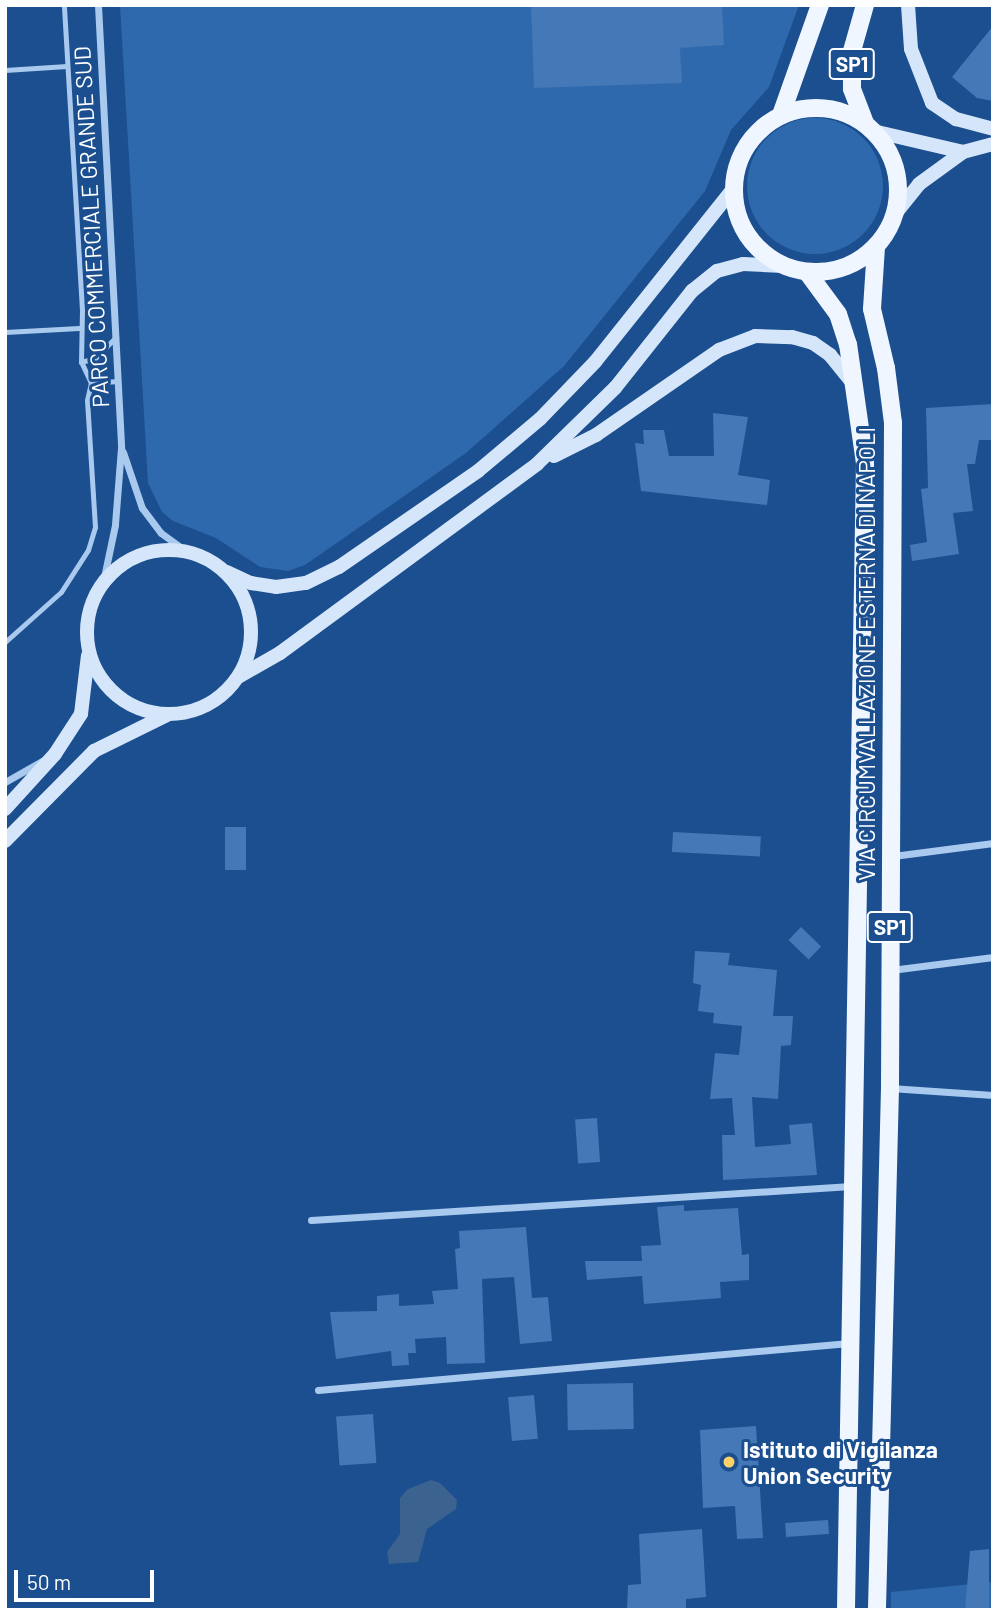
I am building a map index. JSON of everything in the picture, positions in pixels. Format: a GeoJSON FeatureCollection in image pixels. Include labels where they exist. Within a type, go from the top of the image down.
{"type":"FeatureCollection","features":[{"type":"Feature","properties":{"kind":"main road","name":"SP1"},"geometry":{"type":"LineString","coordinates":[[781,115],[820,5]]}},
{"type":"Feature","properties":{"kind":"main road","name":"SP1"},"geometry":{"type":"LineString","coordinates":[[865,5],[852,51],[852,89],[869,127]]}},
{"type":"Feature","properties":{"kind":"main road"},"geometry":{"type":"LineString","coordinates":[[908,5],[911,50],[932,103],[956,119],[993,129]]}},
{"type":"Feature","properties":{"kind":"main road"},"geometry":{"type":"LineString","coordinates":[[783,266],[762,253],[747,234],[736,212],[734,188],[747,145],[781,115],[824,107],[869,127],[963,152]]}},
{"type":"Feature","properties":{"kind":"main road"},"geometry":{"type":"LineString","coordinates":[[869,127],[895,164],[899,189],[895,214]]}},
{"type":"Feature","properties":{"kind":"main road"},"geometry":{"type":"LineString","coordinates":[[5,841],[94,751],[166,715],[208,705],[240,676],[280,653],[537,464],[615,388],[701,285],[717,271],[743,264],[783,266],[807,272],[844,267],[876,247],[895,214],[919,184],[963,152],[993,144]]}},
{"type":"Feature","properties":{"kind":"main road"},"geometry":{"type":"LineString","coordinates":[[5,809],[55,754],[81,713],[89,650],[87,626],[103,582],[139,554],[184,550],[228,572],[263,585],[306,583],[340,567],[478,471],[540,419],[595,362],[734,188]]}},
{"type":"Feature","properties":{"kind":"main road","name":"VIA CIRCUMVALLAZIONE ESTERNA DI NAPOLI"},"geometry":{"type":"LineString","coordinates":[[876,247],[872,309],[886,368],[893,423],[890,1088],[877,1610]]}},
{"type":"Feature","properties":{"kind":"main road","name":"VIA CIRCUMVALLAZIONE ESTERNA DI NAPOLI"},"geometry":{"type":"LineString","coordinates":[[807,272],[838,314],[857,389],[865,463],[846,1610]]}},
{"type":"Feature","properties":{"kind":"main road"},"geometry":{"type":"LineString","coordinates":[[537,464],[596,435],[719,350],[755,336],[792,337],[813,343],[830,355],[857,389]]}},
{"type":"Feature","properties":{"kind":"main road"},"geometry":{"type":"LineString","coordinates":[[228,572],[244,595],[252,622],[250,650],[240,676]]}},
{"type":"Feature","properties":{"kind":"main road"},"geometry":{"type":"LineString","coordinates":[[89,650],[99,676],[116,696],[140,710],[166,715]]}},
{"type":"Feature","properties":{"kind":"street","name":"PARCO COMMERCIALE GRANDE SUD"},"geometry":{"type":"LineString","coordinates":[[99,5],[121,448],[115,525],[103,582]]}},
{"type":"Feature","properties":{"kind":"street","name":"PARCO COMMERCIALE GRANDE SUD"},"geometry":{"type":"LineString","coordinates":[[121,448],[142,508],[161,533],[184,550]]}},
{"type":"Feature","properties":{"kind":"street"},"geometry":{"type":"LineString","coordinates":[[5,782],[55,754]]}},
{"type":"Feature","properties":{"kind":"street"},"geometry":{"type":"LineString","coordinates":[[889,857],[993,843]]}},
{"type":"Feature","properties":{"kind":"street"},"geometry":{"type":"LineString","coordinates":[[890,970],[993,957]]}},
{"type":"Feature","properties":{"kind":"street"},"geometry":{"type":"LineString","coordinates":[[890,1088],[993,1095]]}},
{"type":"Feature","properties":{"kind":"street"},"geometry":{"type":"LineString","coordinates":[[310,1220],[854,1185]]}},
{"type":"Feature","properties":{"kind":"street"},"geometry":{"type":"LineString","coordinates":[[318,1390],[849,1343]]}},
{"type":"Feature","properties":{"kind":"lane"},"geometry":{"type":"LineString","coordinates":[[5,642],[61,592],[93,539],[87,400],[91,383],[81,362],[79,328],[82,295],[64,5]]}},
{"type":"Feature","properties":{"kind":"lane"},"geometry":{"type":"LineString","coordinates":[[5,70],[67,66]]}},
{"type":"Feature","properties":{"kind":"lane"},"geometry":{"type":"LineString","coordinates":[[5,332],[79,328]]}},
{"type":"Feature","properties":{"kind":"lane"},"geometry":{"type":"LineString","coordinates":[[81,362],[94,358],[116,337]]}},
{"type":"Feature","properties":{"kind":"lane"},"geometry":{"type":"LineString","coordinates":[[91,383],[118,381]]}},
{"type":"Feature","properties":{"kind":"shaded area"},"geometry":{"type":"Polygon","coordinates":[[[120,5],[799,5],[769,87],[731,130],[705,191],[564,366],[466,453],[305,565],[288,571],[260,567],[216,538],[173,521],[162,512],[148,483],[120,5]]]}},
{"type":"Feature","properties":{"kind":"shaded area"},"geometry":{"type":"Polygon","coordinates":[[[815,118],[841,123],[863,138],[878,160],[883,186],[878,212],[863,234],[841,249],[815,254],[789,249],[767,234],[752,212],[747,186],[752,160],[767,138],[789,123],[815,118]]]}},
{"type":"Feature","properties":{"kind":"shaded area"},"geometry":{"type":"Polygon","coordinates":[[[431,1480],[440,1483],[457,1500],[456,1509],[427,1529],[418,1562],[389,1564],[387,1552],[400,1534],[400,1498],[408,1489],[431,1480]]]}},
{"type":"Feature","properties":{"kind":"shaded area"},"geometry":{"type":"Polygon","coordinates":[[[993,1582],[993,1610],[891,1610],[891,1592],[993,1582]]]}},
{"type":"Feature","properties":{"kind":"building"},"geometry":{"type":"Polygon","coordinates":[[[531,5],[722,5],[724,45],[680,48],[682,83],[534,88],[531,5]]]}},
{"type":"Feature","properties":{"kind":"building"},"geometry":{"type":"Polygon","coordinates":[[[993,26],[993,101],[977,98],[952,77],[993,26]]]}},
{"type":"Feature","properties":{"kind":"building"},"geometry":{"type":"Polygon","coordinates":[[[993,404],[993,440],[979,440],[975,464],[967,464],[973,511],[953,513],[959,554],[912,561],[910,545],[927,542],[921,489],[928,488],[926,408],[993,404]]]}},
{"type":"Feature","properties":{"kind":"building"},"geometry":{"type":"Polygon","coordinates":[[[713,413],[748,417],[738,475],[770,480],[767,505],[641,491],[635,443],[644,444],[643,430],[664,430],[669,456],[714,456],[713,413]]]}},
{"type":"Feature","properties":{"kind":"building"},"geometry":{"type":"Polygon","coordinates":[[[225,827],[246,827],[246,870],[225,870],[225,827]]]}},
{"type":"Feature","properties":{"kind":"building"},"geometry":{"type":"Polygon","coordinates":[[[673,832],[761,837],[760,857],[672,852],[673,832]]]}},
{"type":"Feature","properties":{"kind":"building"},"geometry":{"type":"Polygon","coordinates":[[[801,927],[821,946],[809,959],[788,940],[801,927]]]}},
{"type":"Feature","properties":{"kind":"building"},"geometry":{"type":"Polygon","coordinates":[[[695,951],[730,953],[728,965],[777,970],[773,1016],[793,1016],[791,1045],[781,1046],[778,1099],[752,1097],[755,1147],[791,1144],[789,1125],[812,1123],[817,1175],[723,1180],[722,1135],[735,1135],[732,1098],[710,1099],[715,1053],[739,1055],[742,1026],[713,1023],[714,1013],[698,1011],[701,985],[693,983],[695,951]]]}},
{"type":"Feature","properties":{"kind":"building"},"geometry":{"type":"Polygon","coordinates":[[[597,1118],[600,1162],[578,1163],[575,1120],[597,1118]]]}},
{"type":"Feature","properties":{"kind":"building"},"geometry":{"type":"Polygon","coordinates":[[[684,1205],[684,1211],[738,1208],[742,1255],[749,1254],[749,1280],[720,1282],[721,1298],[644,1304],[642,1276],[587,1280],[585,1261],[642,1261],[641,1246],[661,1245],[657,1207],[684,1205]]]}},
{"type":"Feature","properties":{"kind":"building"},"geometry":{"type":"Polygon","coordinates":[[[526,1227],[532,1298],[548,1297],[552,1341],[520,1344],[514,1277],[482,1279],[485,1363],[447,1364],[446,1337],[415,1339],[416,1353],[408,1353],[409,1365],[392,1366],[391,1351],[336,1359],[330,1312],[377,1311],[377,1296],[399,1294],[399,1306],[434,1304],[432,1291],[458,1289],[455,1249],[460,1248],[459,1231],[526,1227]]]}},
{"type":"Feature","properties":{"kind":"building"},"geometry":{"type":"Polygon","coordinates":[[[633,1383],[634,1429],[568,1430],[567,1384],[633,1383]]]}},
{"type":"Feature","properties":{"kind":"building"},"geometry":{"type":"Polygon","coordinates":[[[534,1395],[538,1439],[512,1441],[508,1397],[534,1395]]]}},
{"type":"Feature","properties":{"kind":"building"},"geometry":{"type":"Polygon","coordinates":[[[373,1414],[376,1463],[340,1465],[336,1417],[373,1414]]]}},
{"type":"Feature","properties":{"kind":"building","name":"Istituto di Vigilanza Union Security"},"geometry":{"type":"Polygon","coordinates":[[[756,1426],[763,1538],[737,1539],[735,1506],[703,1508],[700,1430],[756,1426]]]}},
{"type":"Feature","properties":{"kind":"building"},"geometry":{"type":"Polygon","coordinates":[[[828,1520],[829,1534],[786,1537],[785,1523],[828,1520]]]}},
{"type":"Feature","properties":{"kind":"building"},"geometry":{"type":"Polygon","coordinates":[[[702,1529],[706,1597],[686,1599],[686,1610],[627,1610],[628,1585],[641,1584],[639,1534],[702,1529]]]}},
{"type":"Feature","properties":{"kind":"building"},"geometry":{"type":"Polygon","coordinates":[[[989,1549],[989,1610],[965,1610],[970,1551],[989,1549]]]}},
{"type":"Feature","properties":{"kind":"place","name":"Istituto di Vigilanza Union Security"},"geometry":{"type":"Point","coordinates":[729,1462]}}]}
